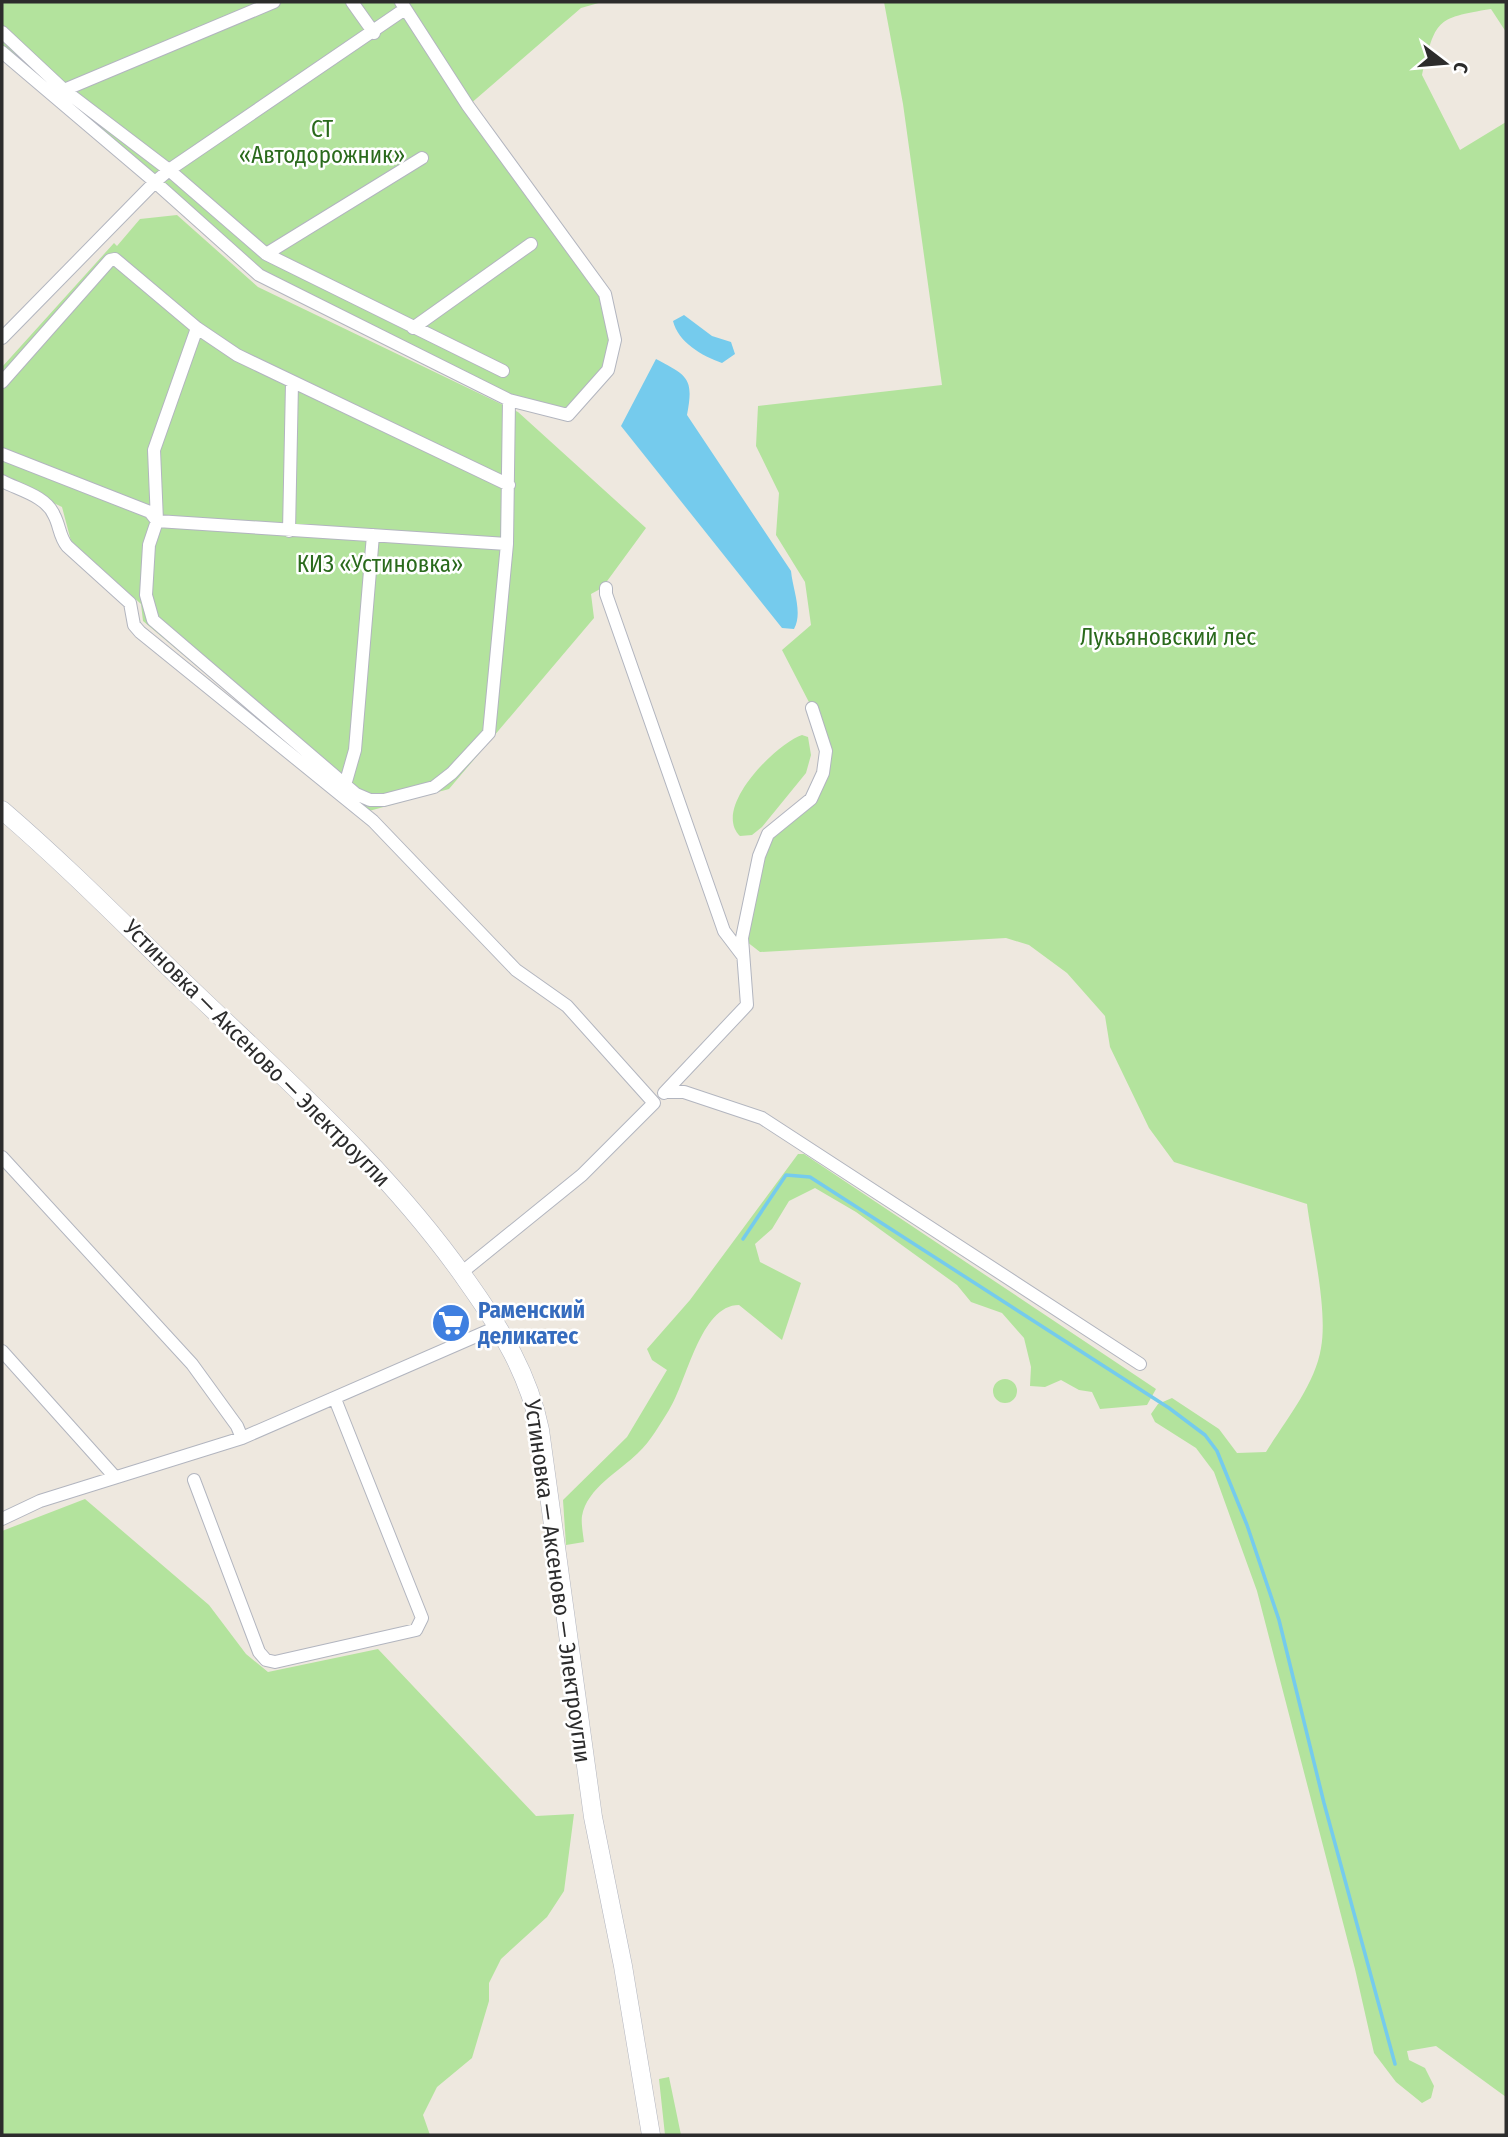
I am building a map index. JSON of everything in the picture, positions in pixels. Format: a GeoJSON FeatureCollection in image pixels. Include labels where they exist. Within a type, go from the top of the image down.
{"type":"FeatureCollection","features":[{"type":"Feature","properties":{"kind":"main road","name":"Устиновка — Аксеново — Электроугли"},"geometry":{"type":"LineString","coordinates":[[2,810],[78,877],[313,1103],[404,1200],[461,1273],[497,1327],[534,1398],[593,1817],[623,1966],[651,2135]]}},
{"type":"Feature","properties":{"kind":"street"},"geometry":{"type":"LineString","coordinates":[[64,90],[274,2]]}},
{"type":"Feature","properties":{"kind":"street"},"geometry":{"type":"LineString","coordinates":[[352,2],[374,33]]}},
{"type":"Feature","properties":{"kind":"street"},"geometry":{"type":"LineString","coordinates":[[2,52],[155,183],[259,275],[509,400],[568,415],[608,370],[615,340],[605,294],[468,106],[403,5],[374,33],[169,170],[155,183],[2,338]]}},
{"type":"Feature","properties":{"kind":"street"},"geometry":{"type":"LineString","coordinates":[[2,32],[64,90],[169,170],[266,254],[503,371]]}},
{"type":"Feature","properties":{"kind":"street"},"geometry":{"type":"LineString","coordinates":[[266,254],[422,158]]}},
{"type":"Feature","properties":{"kind":"street"},"geometry":{"type":"LineString","coordinates":[[413,328],[531,244]]}},
{"type":"Feature","properties":{"kind":"street"},"geometry":{"type":"LineString","coordinates":[[2,382],[110,260],[115,259],[197,328],[237,355],[509,485]]}},
{"type":"Feature","properties":{"kind":"street"},"geometry":{"type":"LineString","coordinates":[[197,328],[154,450],[157,522],[149,545],[146,595],[153,620],[345,785],[370,800],[384,800],[434,787],[452,774],[489,733],[507,544],[509,400]]}},
{"type":"Feature","properties":{"kind":"street"},"geometry":{"type":"LineString","coordinates":[[289,531],[292,383]]}},
{"type":"Feature","properties":{"kind":"street"},"geometry":{"type":"LineString","coordinates":[[2,454],[150,512],[157,522]]}},
{"type":"Feature","properties":{"kind":"street"},"geometry":{"type":"LineString","coordinates":[[2,481],[45,502],[56,518],[60,537],[66,546],[130,603],[134,625],[140,632],[373,821],[516,970],[566,1006],[654,1103]]}},
{"type":"Feature","properties":{"kind":"street"},"geometry":{"type":"LineString","coordinates":[[157,522],[507,544]]}},
{"type":"Feature","properties":{"kind":"street"},"geometry":{"type":"LineString","coordinates":[[345,785],[355,750],[373,536]]}},
{"type":"Feature","properties":{"kind":"street"},"geometry":{"type":"LineString","coordinates":[[606,588],[724,931],[743,957]]}},
{"type":"Feature","properties":{"kind":"street"},"geometry":{"type":"LineString","coordinates":[[461,1273],[582,1175],[665,1093],[747,1005],[743,957],[745,925],[759,856],[768,834],[811,799],[823,773],[826,751],[812,708]]}},
{"type":"Feature","properties":{"kind":"street"},"geometry":{"type":"LineString","coordinates":[[665,1093],[684,1091],[762,1118],[1140,1364]]}},
{"type":"Feature","properties":{"kind":"street"},"geometry":{"type":"LineString","coordinates":[[2,1157],[192,1364],[237,1426],[242,1438]]}},
{"type":"Feature","properties":{"kind":"street"},"geometry":{"type":"LineString","coordinates":[[2,1520],[40,1502],[242,1438],[497,1327]]}},
{"type":"Feature","properties":{"kind":"street"},"geometry":{"type":"LineString","coordinates":[[2,1351],[115,1478]]}},
{"type":"Feature","properties":{"kind":"street"},"geometry":{"type":"LineString","coordinates":[[194,1480],[259,1652],[266,1660],[275,1662],[416,1630],[422,1618],[335,1399]]}},
{"type":"Feature","properties":{"kind":"green space","name":"СТ «Автодорожник»"},"geometry":{"type":"Polygon","coordinates":[[[2,2],[399,2],[605,294],[610,317],[612,350],[604,373],[568,415],[516,402],[259,275],[2,52],[2,2]]]}},
{"type":"Feature","properties":{"kind":"green space"},"geometry":{"type":"Polygon","coordinates":[[[404,2],[602,2],[581,8],[469,105],[404,2]]]}},
{"type":"Feature","properties":{"kind":"green space","name":"Лукьяновский лес"},"geometry":{"type":"Polygon","coordinates":[[[884,2],[1506,2],[1506,32],[1491,9],[1459,15],[1441,25],[1435,32],[1422,75],[1460,150],[1506,122],[1506,2097],[1436,2046],[1407,2051],[1409,2060],[1425,2068],[1434,2086],[1431,2098],[1422,2103],[1396,2082],[1374,2053],[1355,1969],[1257,1591],[1214,1472],[1196,1448],[1155,1422],[1151,1414],[1158,1404],[1172,1398],[1219,1429],[1237,1453],[1266,1452],[1313,1376],[1321,1348],[1321,1296],[1307,1204],[1174,1162],[1149,1128],[1110,1047],[1105,1016],[1067,973],[1029,945],[1006,938],[760,952],[742,938],[768,834],[811,799],[826,751],[812,708],[782,650],[811,625],[805,582],[776,535],[779,493],[756,446],[758,406],[942,385],[903,104],[884,2]]]}},
{"type":"Feature","properties":{"kind":"green space","name":"КИЗ «Устиновка»"},"geometry":{"type":"Polygon","coordinates":[[[177,215],[258,287],[518,412],[646,528],[602,588],[591,594],[594,618],[449,789],[369,811],[143,621],[141,604],[71,541],[62,507],[2,478],[2,367],[114,243],[117,246],[140,219],[177,215]]]}},
{"type":"Feature","properties":{"kind":"green space"},"geometry":{"type":"Polygon","coordinates":[[[802,735],[808,737],[811,755],[806,773],[762,827],[752,835],[740,836],[733,824],[734,810],[740,794],[764,763],[791,740],[802,735]]]}},
{"type":"Feature","properties":{"kind":"green space"},"geometry":{"type":"Polygon","coordinates":[[[798,1154],[804,1154],[1156,1389],[1147,1405],[1100,1409],[1092,1392],[1079,1390],[1061,1380],[1045,1387],[1030,1386],[1031,1367],[1024,1338],[1002,1313],[971,1302],[957,1285],[856,1212],[815,1188],[789,1201],[772,1229],[755,1244],[760,1262],[801,1283],[782,1340],[739,1305],[726,1308],[714,1317],[696,1347],[676,1397],[655,1432],[638,1453],[590,1497],[582,1516],[584,1542],[566,1545],[563,1500],[627,1437],[667,1370],[652,1360],[647,1349],[690,1300],[798,1154]]]}},
{"type":"Feature","properties":{"kind":"green space"},"geometry":{"type":"Polygon","coordinates":[[[1005,1379],[1013,1383],[1017,1391],[1013,1399],[1005,1403],[997,1399],[993,1391],[997,1383],[1005,1379]]]}},
{"type":"Feature","properties":{"kind":"green space"},"geometry":{"type":"Polygon","coordinates":[[[85,1499],[209,1605],[246,1654],[268,1672],[378,1649],[536,1816],[574,1814],[564,1891],[547,1917],[501,1959],[489,1983],[489,2001],[472,2058],[437,2087],[423,2115],[430,2135],[2,2135],[2,1531],[85,1499]]]}},
{"type":"Feature","properties":{"kind":"green space"},"geometry":{"type":"Polygon","coordinates":[[[669,2077],[681,2135],[665,2135],[659,2079],[669,2077]]]}},
{"type":"Feature","properties":{"kind":"water"},"geometry":{"type":"Polygon","coordinates":[[[684,315],[712,336],[731,342],[735,354],[722,363],[685,342],[673,321],[684,315]]]}},
{"type":"Feature","properties":{"kind":"water"},"geometry":{"type":"Polygon","coordinates":[[[656,359],[682,374],[686,380],[690,393],[687,415],[791,571],[798,608],[794,629],[782,628],[621,426],[656,359]]]}},
{"type":"Feature","properties":{"kind":"waterway"},"geometry":{"type":"LineString","coordinates":[[743,1239],[786,1175],[810,1177],[1169,1408],[1205,1435],[1217,1451],[1247,1525],[1279,1620],[1324,1803],[1395,2064]]}},
{"type":"Feature","properties":{"kind":"place","name":"Раменский деликатес"},"geometry":{"type":"Point","coordinates":[451,1323]}}]}
